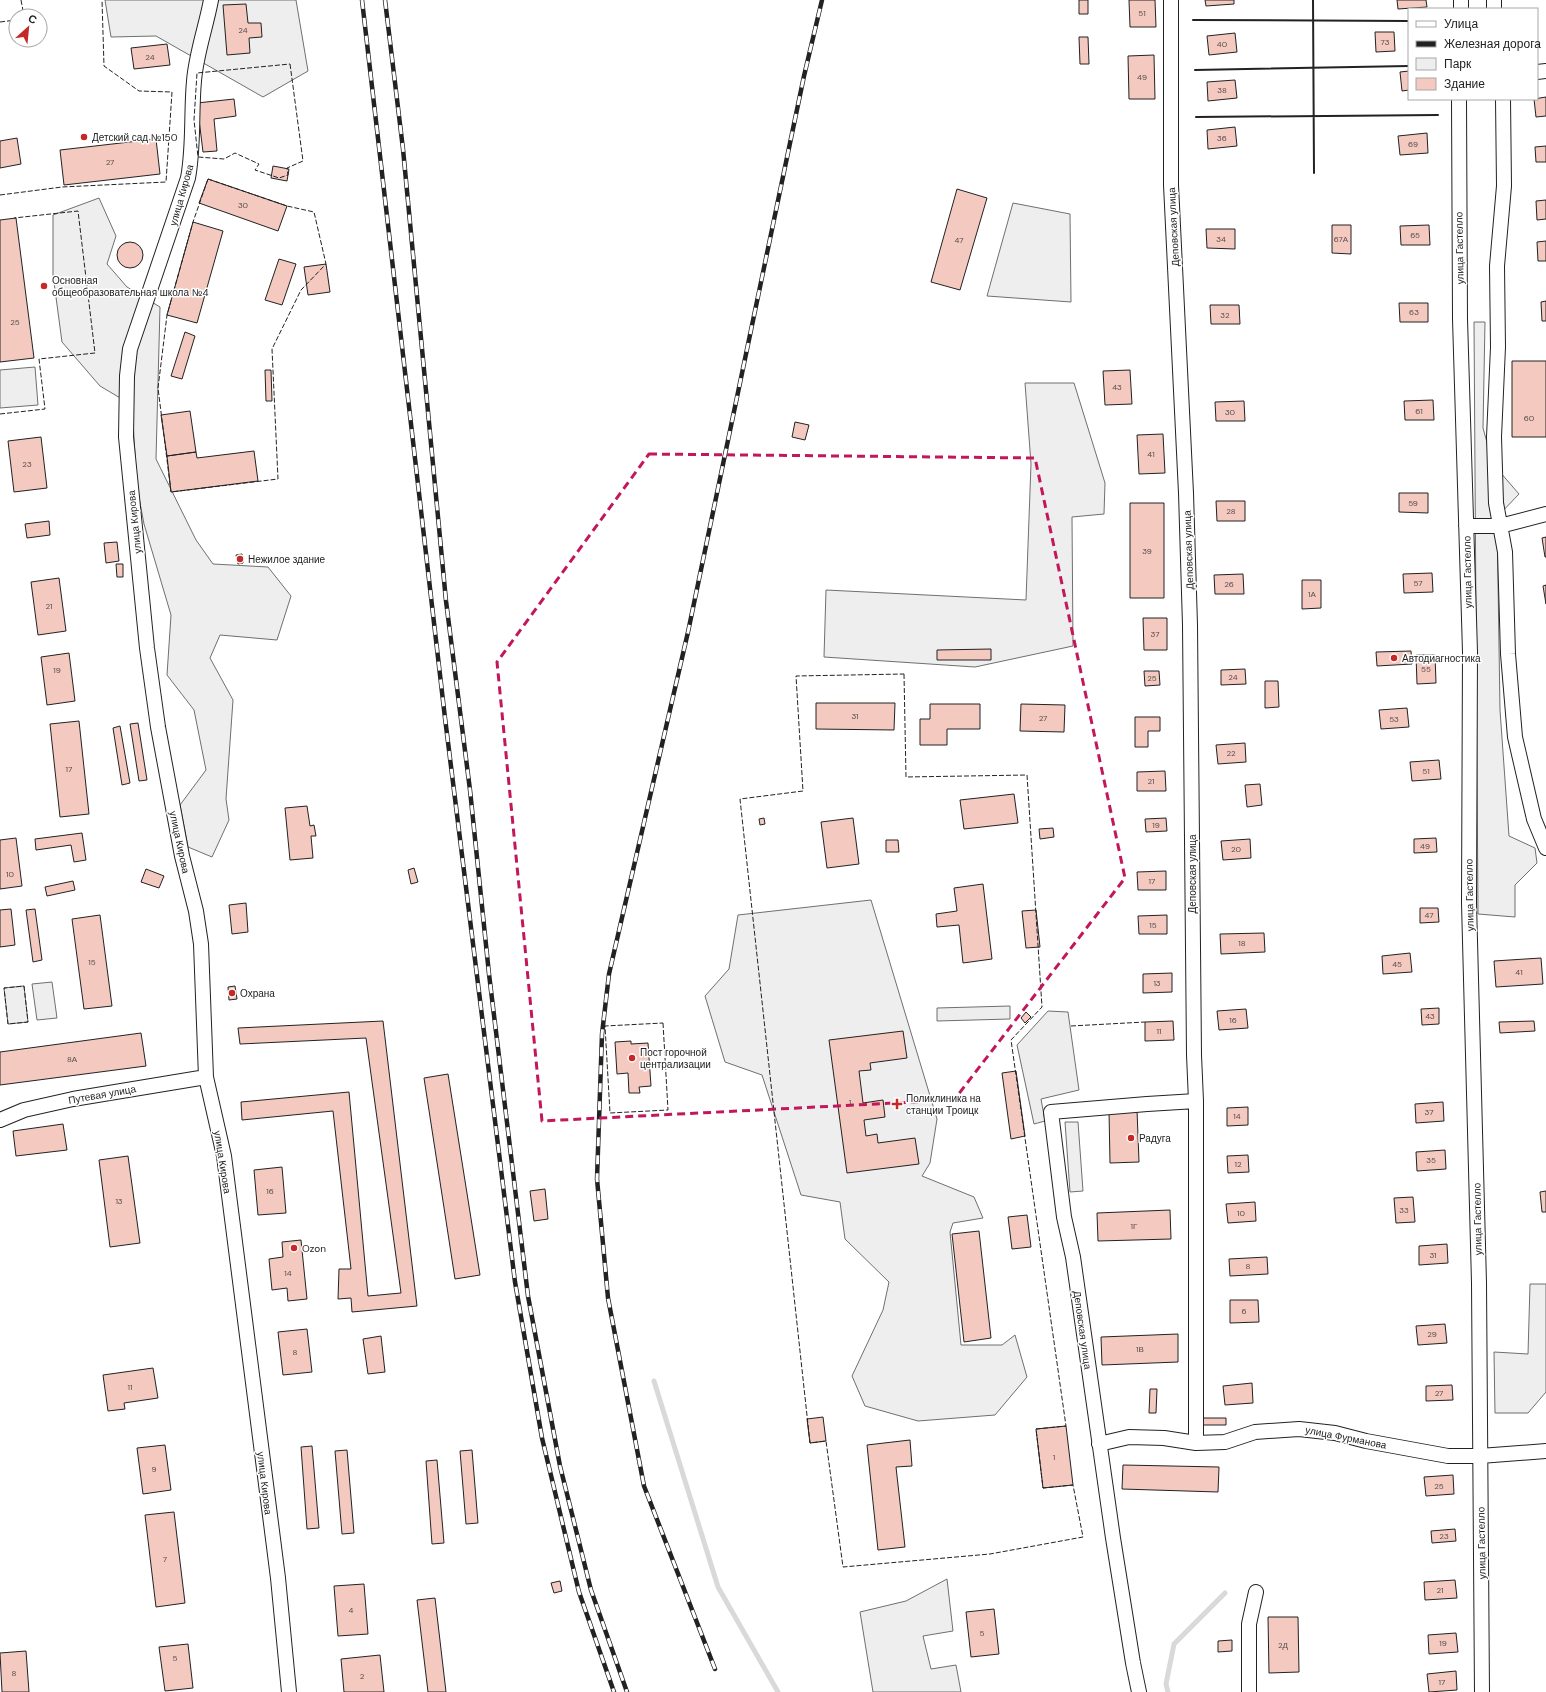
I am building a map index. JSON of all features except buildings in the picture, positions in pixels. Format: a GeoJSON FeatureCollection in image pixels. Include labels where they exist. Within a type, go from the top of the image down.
{"type":"FeatureCollection","features":[{"type":"Feature","properties":{"kind":"street","name":"улица Кирова"},"geometry":{"type":"LineString","coordinates":[[211,0],[194,79],[192,158],[179,206],[130,349],[126,405],[129,474],[147,648],[155,709],[182,856],[196,911],[201,944],[206,1078],[224,1156],[233,1241],[278,1578],[289,1692]]}},
{"type":"Feature","properties":{"kind":"street","name":"Деповская улица"},"geometry":{"type":"LineString","coordinates":[[1171,0],[1171,185],[1186,493],[1190,625],[1194,1055],[1196,1101],[1196,1443]]}},
{"type":"Feature","properties":{"kind":"street","name":"улица Гастелло"},"geometry":{"type":"LineString","coordinates":[[1459,100],[1460,319],[1470,652],[1469,903],[1479,1275],[1482,1692]]}},
{"type":"Feature","properties":{"kind":"street"},"geometry":{"type":"LineString","coordinates":[[1503,100],[1504,186],[1497,266],[1498,347],[1494,437],[1496,503],[1505,552],[1508,654],[1515,737],[1534,819],[1546,848]]}},
{"type":"Feature","properties":{"kind":"street"},"geometry":{"type":"LineString","coordinates":[[1466,526],[1500,526],[1546,514]]}},
{"type":"Feature","properties":{"kind":"street","name":"Путевая улица"},"geometry":{"type":"LineString","coordinates":[[0,1120],[24,1110],[73,1099],[206,1078]]}},
{"type":"Feature","properties":{"kind":"street","name":"Деповская улица"},"geometry":{"type":"LineString","coordinates":[[1139,1692],[1133,1663],[1099,1444],[1073,1257],[1064,1217],[1051,1112],[1084,1108],[1196,1101]]}},
{"type":"Feature","properties":{"kind":"street","name":"улица Фурманова"},"geometry":{"type":"LineString","coordinates":[[1099,1444],[1129,1437],[1164,1438],[1196,1443],[1224,1442],[1255,1432],[1299,1429],[1335,1434],[1448,1456],[1480,1456],[1546,1451]]}},
{"type":"Feature","properties":{"kind":"street"},"geometry":{"type":"LineString","coordinates":[[1249,1692],[1249,1624],[1256,1592]]}},
{"type":"Feature","properties":{"kind":"highlighted area"},"geometry":{"type":"Polygon","coordinates":[[[649,454],[1035,458],[1125,878],[954,1100],[542,1121],[497,662],[649,454]]]}},
{"type":"Feature","properties":{"kind":"green space"},"geometry":{"type":"Polygon","coordinates":[[[105,0],[296,0],[308,71],[263,97],[156,36],[111,37],[105,0]]]}},
{"type":"Feature","properties":{"kind":"green space"},"geometry":{"type":"Polygon","coordinates":[[[99,198],[116,236],[107,264],[127,287],[160,307],[156,459],[196,540],[213,564],[268,567],[291,596],[277,640],[220,635],[210,658],[233,700],[226,799],[229,820],[212,857],[188,847],[180,805],[206,770],[194,710],[167,675],[171,615],[144,524],[137,487],[132,405],[100,386],[62,342],[53,275],[53,215],[99,198]]]}},
{"type":"Feature","properties":{"kind":"green space"},"geometry":{"type":"Polygon","coordinates":[[[1013,203],[1070,214],[1071,302],[987,296],[1013,203]]]}},
{"type":"Feature","properties":{"kind":"green space"},"geometry":{"type":"Polygon","coordinates":[[[1474,322],[1485,322],[1483,428],[1493,464],[1519,494],[1497,517],[1500,710],[1509,836],[1535,848],[1537,863],[1515,885],[1515,917],[1478,914],[1474,322]]]}},
{"type":"Feature","properties":{"kind":"green space"},"geometry":{"type":"Polygon","coordinates":[[[35,367],[38,405],[0,408],[0,370],[35,367]]]}},
{"type":"Feature","properties":{"kind":"green space"},"geometry":{"type":"Polygon","coordinates":[[[1025,383],[1074,383],[1105,483],[1104,514],[1072,517],[1073,646],[975,667],[824,657],[826,590],[1026,600],[1031,464],[1025,383]]]}},
{"type":"Feature","properties":{"kind":"green space"},"geometry":{"type":"Polygon","coordinates":[[[871,900],[937,1119],[930,1163],[922,1176],[974,1197],[983,1218],[953,1223],[950,1232],[961,1345],[1002,1345],[1015,1335],[1027,1377],[995,1415],[918,1421],[865,1406],[852,1376],[883,1310],[889,1282],[845,1239],[840,1202],[801,1195],[762,1075],[725,1062],[705,996],[729,969],[738,915],[871,900]]]}},
{"type":"Feature","properties":{"kind":"green space"},"geometry":{"type":"Polygon","coordinates":[[[52,982],[57,1018],[37,1020],[32,984],[52,982]]]}},
{"type":"Feature","properties":{"kind":"green space"},"geometry":{"type":"Polygon","coordinates":[[[24,986],[28,1022],[8,1024],[4,988],[24,986]]]}},
{"type":"Feature","properties":{"kind":"green space"},"geometry":{"type":"Polygon","coordinates":[[[1065,1122],[1078,1122],[1083,1191],[1070,1192],[1065,1122]]]}},
{"type":"Feature","properties":{"kind":"green space"},"geometry":{"type":"Polygon","coordinates":[[[1530,1284],[1546,1284],[1546,1392],[1528,1413],[1495,1413],[1494,1352],[1528,1354],[1530,1284]]]}},
{"type":"Feature","properties":{"kind":"green space"},"geometry":{"type":"Polygon","coordinates":[[[947,1579],[953,1631],[923,1636],[931,1669],[956,1665],[961,1692],[873,1692],[860,1612],[906,1601],[947,1579]]]}},
{"type":"Feature","properties":{"kind":"shaded area"},"geometry":{"type":"Polygon","coordinates":[[[1010,1006],[1010,1019],[937,1021],[937,1008],[1010,1006]]]}},
{"type":"Feature","properties":{"kind":"shaded area"},"geometry":{"type":"Polygon","coordinates":[[[1048,1011],[1068,1012],[1079,1090],[1041,1099],[1045,1121],[1034,1124],[1017,1045],[1048,1011]]]}},
{"type":"Feature","properties":{"kind":"waterway"},"geometry":{"type":"LineString","coordinates":[[654,1381],[718,1587],[778,1692]]}},
{"type":"Feature","properties":{"kind":"waterway"},"geometry":{"type":"LineString","coordinates":[[1168,1692],[1166,1684],[1174,1644],[1225,1593]]}},
{"type":"Feature","properties":{"kind":"railway"},"geometry":{"type":"LineString","coordinates":[[362,0],[445,718],[515,1282],[542,1438],[579,1592],[614,1692]]}},
{"type":"Feature","properties":{"kind":"railway"},"geometry":{"type":"LineString","coordinates":[[385,0],[403,149],[446,601],[470,790],[489,974],[528,1296],[560,1466],[591,1590],[627,1692]]}},
{"type":"Feature","properties":{"kind":"railway"},"geometry":{"type":"LineString","coordinates":[[715,1669],[644,1486],[608,1298],[597,1179],[602,1034],[609,974],[688,632],[804,76],[822,0]]}},
{"type":"Feature","properties":{"kind":"fence"},"geometry":{"type":"LineString","coordinates":[[21,0],[22,8]]}},
{"type":"Feature","properties":{"kind":"fence"},"geometry":{"type":"LineString","coordinates":[[0,195],[62,187],[166,182],[172,92],[139,91],[104,66],[102,0]]}},
{"type":"Feature","properties":{"kind":"fence"},"geometry":{"type":"LineString","coordinates":[[0,22],[8,21]]}},
{"type":"Feature","properties":{"kind":"fence"},"geometry":{"type":"LineString","coordinates":[[290,64],[303,161],[287,168],[288,175],[279,178],[255,170],[259,164],[235,153],[224,159],[198,157],[194,120],[197,73],[290,64]]}},
{"type":"Feature","properties":{"kind":"fence"},"geometry":{"type":"LineString","coordinates":[[208,179],[287,206],[314,212],[326,264],[301,290],[272,349],[278,479],[171,492],[158,388],[167,315],[193,222],[208,179]]}},
{"type":"Feature","properties":{"kind":"fence"},"geometry":{"type":"LineString","coordinates":[[0,414],[45,409],[39,359],[95,353],[78,211],[14,218]]}},
{"type":"Feature","properties":{"kind":"fence"},"geometry":{"type":"LineString","coordinates":[[904,674],[906,777],[1027,775],[1042,1007],[1011,1040],[1066,1426],[1036,1429],[1043,1488],[1073,1485],[1083,1537],[990,1554],[843,1567],[826,1441],[810,1443],[740,799],[803,791],[796,676],[904,674]]}},
{"type":"Feature","properties":{"kind":"fence"},"geometry":{"type":"LineString","coordinates":[[24,986],[28,1022],[8,1024],[4,988],[24,986]]}},
{"type":"Feature","properties":{"kind":"fence"},"geometry":{"type":"LineString","coordinates":[[1071,1026],[1145,1022]]}},
{"type":"Feature","properties":{"kind":"fence"},"geometry":{"type":"LineString","coordinates":[[663,1023],[668,1110],[610,1113],[605,1026],[663,1023]]}},
{"type":"Feature","properties":{"kind":"wall"},"geometry":{"type":"LineString","coordinates":[[1313,0],[1314,173]]}},
{"type":"Feature","properties":{"kind":"wall"},"geometry":{"type":"LineString","coordinates":[[1193,20],[1408,21]]}},
{"type":"Feature","properties":{"kind":"wall"},"geometry":{"type":"LineString","coordinates":[[1195,70],[1408,66]]}},
{"type":"Feature","properties":{"kind":"wall"},"geometry":{"type":"LineString","coordinates":[[1196,117],[1438,115]]}},
{"type":"Feature","properties":{"kind":"place","name":"Детский сад №150"},"geometry":{"type":"Point","coordinates":[84,137]}},
{"type":"Feature","properties":{"kind":"place","name":"Основная общеобразовательная школа №4"},"geometry":{"type":"Point","coordinates":[44,286]}},
{"type":"Feature","properties":{"kind":"place","name":"Нежилое здание"},"geometry":{"type":"Point","coordinates":[240,559]}},
{"type":"Feature","properties":{"kind":"place","name":"Автодиагностика"},"geometry":{"type":"Point","coordinates":[1394,658]}},
{"type":"Feature","properties":{"kind":"place","name":"Охрана"},"geometry":{"type":"Point","coordinates":[232,993]}},
{"type":"Feature","properties":{"kind":"place","name":"Пост горочной централизации"},"geometry":{"type":"Point","coordinates":[632,1058]}},
{"type":"Feature","properties":{"kind":"place","name":"Поликлиника на станции Троицк"},"geometry":{"type":"Point","coordinates":[897,1104]}},
{"type":"Feature","properties":{"kind":"place","name":"Радуга"},"geometry":{"type":"Point","coordinates":[1131,1138]}},
{"type":"Feature","properties":{"kind":"place","name":"Ozon"},"geometry":{"type":"Point","coordinates":[294,1248]}}]}
